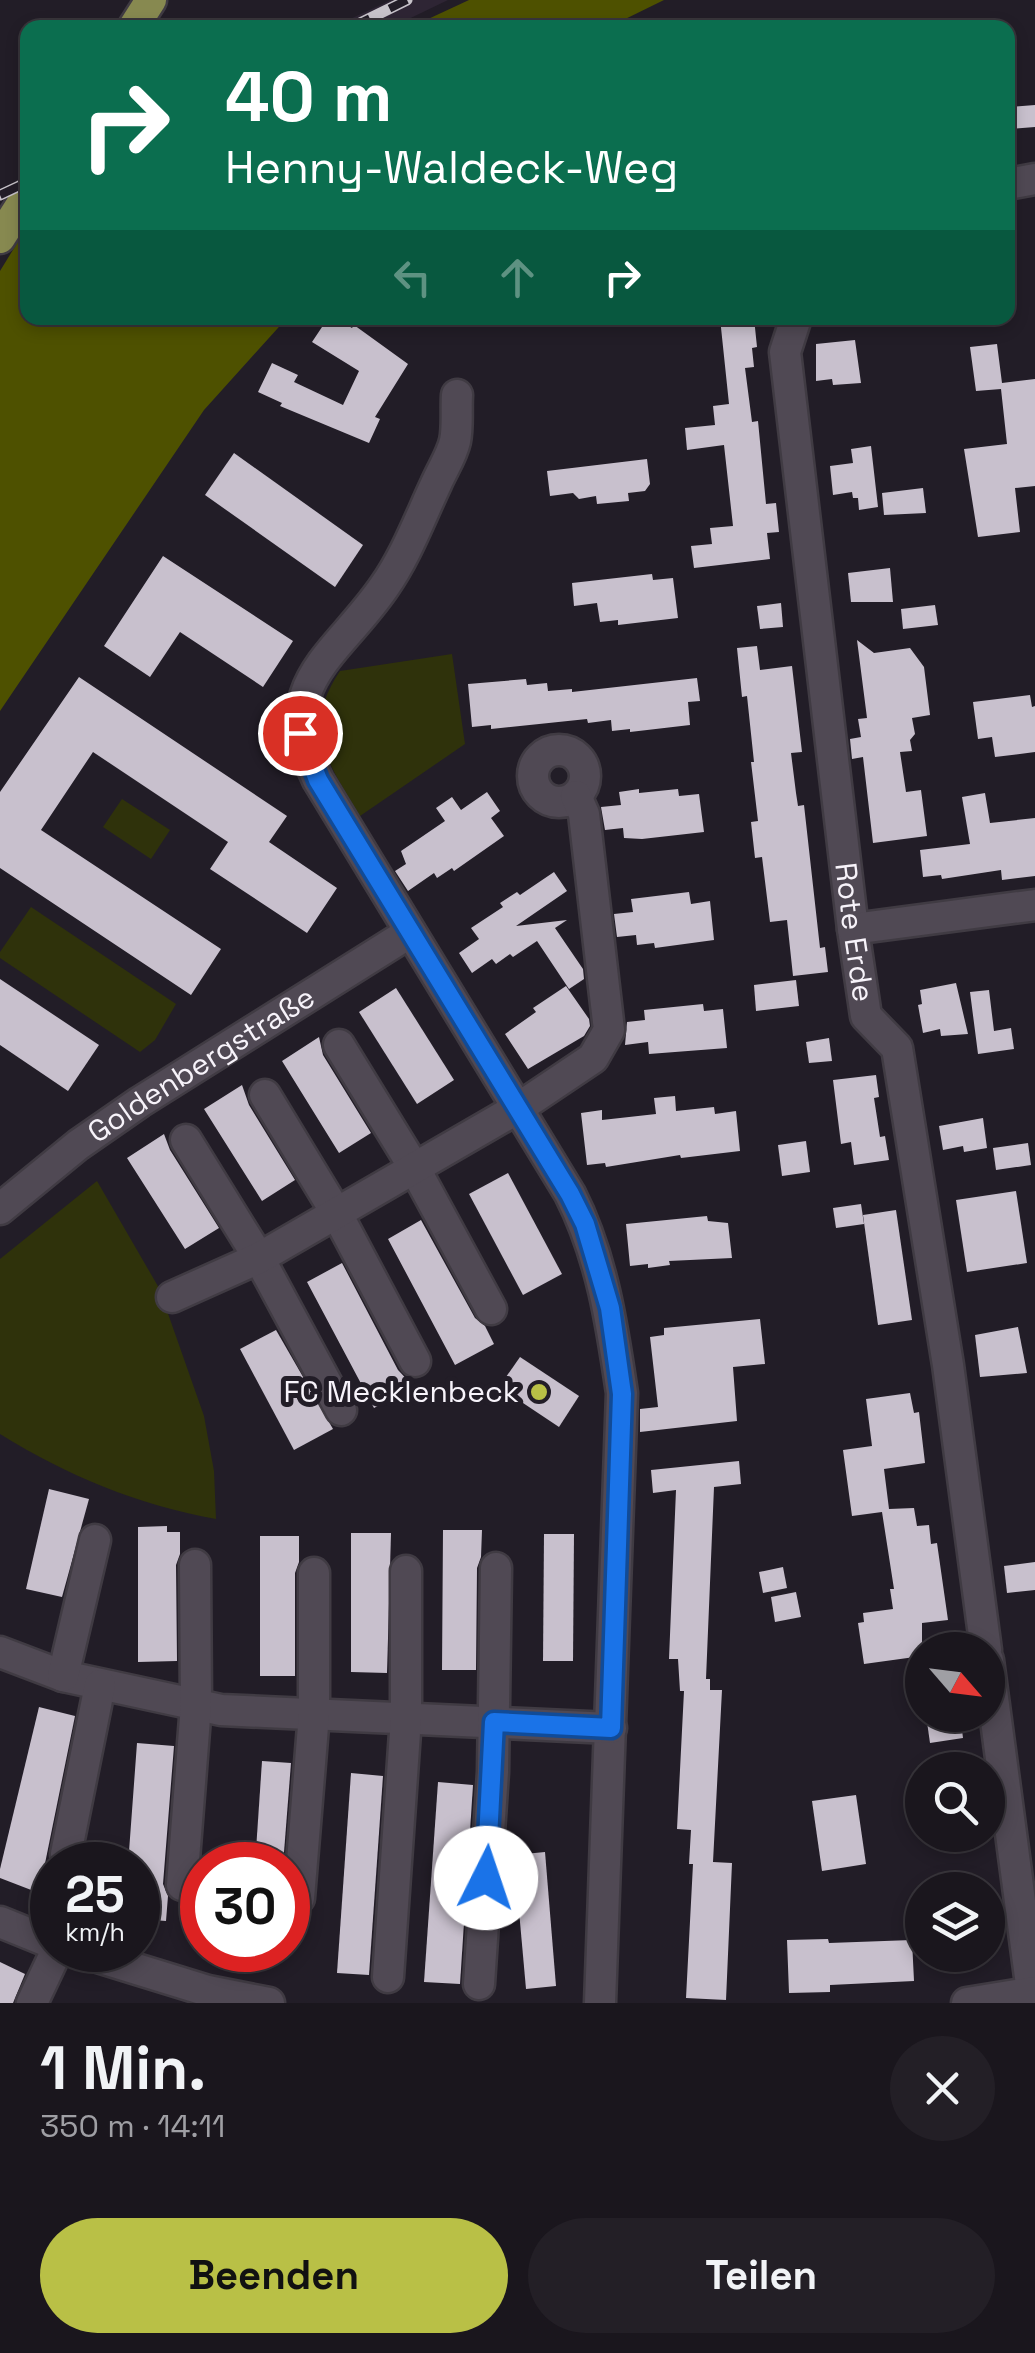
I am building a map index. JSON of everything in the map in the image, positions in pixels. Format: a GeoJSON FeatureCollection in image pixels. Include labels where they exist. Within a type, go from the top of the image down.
{"type":"FeatureCollection","features":[{"type":"Feature","properties":{"kind":"main road"},"geometry":{"type":"LineString","coordinates":[[0,238],[20,207]]}},
{"type":"Feature","properties":{"kind":"street","name":"Rote Erde"},"geometry":{"type":"LineString","coordinates":[[794,325],[785,352],[853,929],[866,1016],[897,1048],[948,1365],[984,1632]]}},
{"type":"Feature","properties":{"kind":"street"},"geometry":{"type":"LineString","coordinates":[[457,395],[455,442],[411,538],[384,586],[308,685],[300,733],[318,780],[409,934],[520,1107],[585,1224],[610,1308],[622,1394],[600,2003]]}},
{"type":"Feature","properties":{"kind":"street"},"geometry":{"type":"LineString","coordinates":[[172,1297],[258,1258],[415,1170],[594,1058],[609,1030],[584,814],[576,796]]}},
{"type":"Feature","properties":{"kind":"street"},"geometry":{"type":"LineString","coordinates":[[853,929],[1035,905]]}},
{"type":"Feature","properties":{"kind":"street","name":"Goldenbergstraße"},"geometry":{"type":"LineString","coordinates":[[0,1209],[78,1145],[140,1102],[409,934]]}},
{"type":"Feature","properties":{"kind":"street"},"geometry":{"type":"LineString","coordinates":[[339,1044],[415,1170],[491,1309]]}},
{"type":"Feature","properties":{"kind":"street"},"geometry":{"type":"LineString","coordinates":[[265,1095],[337,1214],[415,1361]]}},
{"type":"Feature","properties":{"kind":"street"},"geometry":{"type":"LineString","coordinates":[[186,1140],[258,1258],[341,1410]]}},
{"type":"Feature","properties":{"kind":"street"},"geometry":{"type":"LineString","coordinates":[[63,1676],[95,1540]]}},
{"type":"Feature","properties":{"kind":"street"},"geometry":{"type":"LineString","coordinates":[[188,1842],[208,1707],[195,1566]]}},
{"type":"Feature","properties":{"kind":"street"},"geometry":{"type":"LineString","coordinates":[[478,1984],[494,1772],[496,1568]]}},
{"type":"Feature","properties":{"kind":"street"},"geometry":{"type":"LineString","coordinates":[[388,1976],[406,1718],[406,1571]]}},
{"type":"Feature","properties":{"kind":"street"},"geometry":{"type":"LineString","coordinates":[[304,1842],[314,1714],[314,1572]]}},
{"type":"Feature","properties":{"kind":"street"},"geometry":{"type":"LineString","coordinates":[[4,1664],[208,1707],[611,1728]]}},
{"type":"Feature","properties":{"kind":"street"},"geometry":{"type":"LineString","coordinates":[[68,1842],[100,1685]]}},
{"type":"Feature","properties":{"kind":"street"},"geometry":{"type":"LineString","coordinates":[[967,2003],[1034,1992],[998,1732]]}},
{"type":"Feature","properties":{"kind":"street"},"geometry":{"type":"LineString","coordinates":[[0,1922],[30,1934]]}},
{"type":"Feature","properties":{"kind":"street"},"geometry":{"type":"LineString","coordinates":[[32,2003],[47,1972]]}},
{"type":"Feature","properties":{"kind":"street"},"geometry":{"type":"LineString","coordinates":[[136,1972],[207,1997],[269,2003]]}},
{"type":"Feature","properties":{"kind":"shaded area"},"geometry":{"type":"Polygon","coordinates":[[[391,0],[448,0],[407,20],[348,20],[391,0]]]}},
{"type":"Feature","properties":{"kind":"shaded area"},"geometry":{"type":"Polygon","coordinates":[[[469,0],[664,0],[623,20],[426,20],[469,0]]]}},
{"type":"Feature","properties":{"kind":"shaded area"},"geometry":{"type":"Polygon","coordinates":[[[20,238],[20,325],[281,325],[204,410],[0,711],[0,271],[20,238]]]}},
{"type":"Feature","properties":{"kind":"green space"},"geometry":{"type":"Polygon","coordinates":[[[452,654],[465,744],[360,816],[323,746],[322,711],[328,692],[340,671],[452,654]]]}},
{"type":"Feature","properties":{"kind":"green space"},"geometry":{"type":"Polygon","coordinates":[[[122,799],[170,830],[151,859],[103,827],[122,799]]]}},
{"type":"Feature","properties":{"kind":"green space"},"geometry":{"type":"Polygon","coordinates":[[[31,907],[176,1004],[155,1040],[140,1052],[0,958],[0,952],[31,907]]]}},
{"type":"Feature","properties":{"kind":"green space"},"geometry":{"type":"Polygon","coordinates":[[[97,1181],[159,1288],[204,1416],[214,1471],[216,1519],[159,1506],[104,1487],[0,1434],[0,1259],[97,1181]]]}},
{"type":"Feature","properties":{"kind":"building"},"geometry":{"type":"Polygon","coordinates":[[[1035,105],[1035,127],[1015,128],[1015,106],[1035,105]]]}},
{"type":"Feature","properties":{"kind":"building"},"geometry":{"type":"Polygon","coordinates":[[[323,325],[354,325],[408,364],[375,417],[380,419],[369,443],[280,406],[282,403],[258,392],[272,363],[298,375],[294,382],[343,405],[359,371],[312,342],[323,325]]]}},
{"type":"Feature","properties":{"kind":"building"},"geometry":{"type":"Polygon","coordinates":[[[721,325],[755,325],[754,367],[745,368],[752,422],[758,421],[766,504],[776,503],[779,532],[767,533],[770,559],[694,568],[691,546],[712,544],[710,528],[733,526],[724,445],[687,450],[685,428],[715,425],[713,406],[729,404],[721,325]]]}},
{"type":"Feature","properties":{"kind":"building"},"geometry":{"type":"Polygon","coordinates":[[[855,340],[861,383],[833,385],[832,379],[816,381],[816,344],[855,340]]]}},
{"type":"Feature","properties":{"kind":"building"},"geometry":{"type":"Polygon","coordinates":[[[997,344],[1002,383],[1035,379],[1035,486],[1015,488],[1020,532],[978,537],[964,449],[1007,444],[1001,389],[976,391],[970,347],[997,344]]]}},
{"type":"Feature","properties":{"kind":"building"},"geometry":{"type":"Polygon","coordinates":[[[871,446],[878,507],[859,510],[858,498],[853,498],[852,492],[833,495],[830,466],[853,463],[851,449],[871,446]]]}},
{"type":"Feature","properties":{"kind":"building"},"geometry":{"type":"Polygon","coordinates":[[[234,453],[363,545],[335,587],[205,495],[234,453]]]}},
{"type":"Feature","properties":{"kind":"building"},"geometry":{"type":"Polygon","coordinates":[[[647,459],[650,484],[645,491],[628,493],[629,501],[597,504],[596,496],[550,496],[547,471],[647,459]]]}},
{"type":"Feature","properties":{"kind":"building"},"geometry":{"type":"Polygon","coordinates":[[[923,488],[926,513],[884,515],[882,493],[923,488]]]}},
{"type":"Feature","properties":{"kind":"building"},"geometry":{"type":"Polygon","coordinates":[[[163,556],[293,641],[263,687],[180,632],[150,677],[104,646],[163,556]]]}},
{"type":"Feature","properties":{"kind":"building"},"geometry":{"type":"Polygon","coordinates":[[[890,568],[893,602],[851,602],[848,573],[890,568]]]}},
{"type":"Feature","properties":{"kind":"building"},"geometry":{"type":"Polygon","coordinates":[[[652,574],[653,580],[673,578],[678,618],[618,625],[618,620],[600,622],[597,603],[574,606],[572,583],[652,574]]]}},
{"type":"Feature","properties":{"kind":"building"},"geometry":{"type":"Polygon","coordinates":[[[781,603],[783,627],[760,629],[757,606],[781,603]]]}},
{"type":"Feature","properties":{"kind":"building"},"geometry":{"type":"Polygon","coordinates":[[[935,605],[938,625],[903,629],[901,609],[935,605]]]}},
{"type":"Feature","properties":{"kind":"building"},"geometry":{"type":"Polygon","coordinates":[[[857,640],[874,653],[910,648],[924,667],[930,715],[912,718],[912,751],[900,752],[906,792],[921,790],[927,836],[873,843],[863,757],[852,759],[850,739],[861,737],[858,719],[867,718],[857,640]]]}},
{"type":"Feature","properties":{"kind":"building"},"geometry":{"type":"Polygon","coordinates":[[[757,646],[760,670],[792,666],[802,752],[791,753],[798,806],[804,805],[820,948],[825,947],[828,972],[793,976],[787,920],[770,922],[762,857],[755,858],[751,822],[758,821],[754,762],[737,648],[757,646]]]}},
{"type":"Feature","properties":{"kind":"building"},"geometry":{"type":"Polygon","coordinates":[[[79,677],[287,816],[269,842],[337,888],[307,933],[210,869],[228,842],[93,752],[41,830],[221,949],[191,995],[0,868],[0,792],[79,677]]]}},
{"type":"Feature","properties":{"kind":"building"},"geometry":{"type":"Polygon","coordinates":[[[697,678],[700,701],[688,702],[690,725],[612,731],[611,720],[588,723],[587,719],[491,729],[491,725],[472,727],[468,684],[526,679],[527,685],[547,683],[548,691],[572,692],[697,678]]]}},
{"type":"Feature","properties":{"kind":"building"},"geometry":{"type":"Polygon","coordinates":[[[1030,695],[1032,707],[1035,706],[1035,752],[995,757],[992,737],[978,739],[973,702],[1030,695]]]}},
{"type":"Feature","properties":{"kind":"building"},"geometry":{"type":"Polygon","coordinates":[[[639,789],[639,793],[678,789],[679,796],[699,794],[704,832],[642,839],[624,838],[623,828],[605,830],[601,807],[621,805],[619,792],[639,789]]]}},
{"type":"Feature","properties":{"kind":"building"},"geometry":{"type":"Polygon","coordinates":[[[487,792],[500,811],[491,818],[504,836],[454,871],[452,868],[437,878],[434,873],[408,891],[395,871],[406,864],[401,851],[445,821],[436,808],[452,797],[461,810],[487,792]]]}},
{"type":"Feature","properties":{"kind":"building"},"geometry":{"type":"Polygon","coordinates":[[[985,793],[990,823],[1035,818],[1035,876],[1002,880],[1001,870],[942,879],[941,875],[923,877],[920,850],[970,844],[962,797],[985,793]]]}},
{"type":"Feature","properties":{"kind":"building"},"geometry":{"type":"Polygon","coordinates":[[[554,872],[567,891],[516,926],[567,920],[555,928],[583,969],[584,979],[569,989],[537,941],[513,957],[510,954],[496,964],[492,959],[472,973],[459,953],[479,939],[471,928],[503,907],[500,903],[517,892],[520,895],[554,872]]]}},
{"type":"Feature","properties":{"kind":"building"},"geometry":{"type":"Polygon","coordinates":[[[689,892],[691,904],[710,901],[714,940],[655,948],[654,943],[637,945],[636,935],[617,937],[614,914],[633,912],[631,899],[689,892]]]}},
{"type":"Feature","properties":{"kind":"building"},"geometry":{"type":"Polygon","coordinates":[[[0,979],[99,1045],[68,1091],[0,1045],[0,979]]]}},
{"type":"Feature","properties":{"kind":"building"},"geometry":{"type":"Polygon","coordinates":[[[796,980],[799,1006],[756,1011],[754,985],[796,980]]]}},
{"type":"Feature","properties":{"kind":"building"},"geometry":{"type":"Polygon","coordinates":[[[956,983],[968,1034],[941,1036],[940,1029],[923,1033],[918,1005],[922,1004],[920,990],[956,983]]]}},
{"type":"Feature","properties":{"kind":"building"},"geometry":{"type":"Polygon","coordinates":[[[566,986],[590,1026],[584,1036],[528,1069],[505,1034],[536,1012],[533,1008],[566,986]]]}},
{"type":"Feature","properties":{"kind":"building"},"geometry":{"type":"Polygon","coordinates":[[[396,988],[454,1080],[417,1104],[359,1012],[396,988]]]}},
{"type":"Feature","properties":{"kind":"building"},"geometry":{"type":"Polygon","coordinates":[[[989,990],[994,1031],[1011,1028],[1014,1049],[978,1054],[970,992],[989,990]]]}},
{"type":"Feature","properties":{"kind":"building"},"geometry":{"type":"Polygon","coordinates":[[[703,1004],[704,1011],[723,1009],[727,1048],[649,1054],[648,1042],[625,1045],[627,1022],[645,1020],[644,1010],[703,1004]]]}},
{"type":"Feature","properties":{"kind":"building"},"geometry":{"type":"Polygon","coordinates":[[[319,1037],[323,1055],[371,1133],[339,1153],[282,1061],[319,1037]]]}},
{"type":"Feature","properties":{"kind":"building"},"geometry":{"type":"Polygon","coordinates":[[[829,1038],[832,1061],[809,1063],[806,1042],[829,1038]]]}},
{"type":"Feature","properties":{"kind":"building"},"geometry":{"type":"Polygon","coordinates":[[[876,1075],[879,1097],[874,1098],[880,1137],[885,1136],[889,1160],[854,1165],[851,1142],[841,1144],[833,1080],[876,1075]]]}},
{"type":"Feature","properties":{"kind":"building"},"geometry":{"type":"Polygon","coordinates":[[[242,1085],[249,1105],[295,1180],[262,1201],[204,1109],[242,1085]]]}},
{"type":"Feature","properties":{"kind":"building"},"geometry":{"type":"Polygon","coordinates":[[[675,1096],[676,1111],[714,1107],[715,1114],[736,1111],[740,1151],[681,1158],[680,1155],[606,1167],[605,1163],[587,1165],[581,1113],[602,1110],[602,1120],[656,1114],[654,1098],[675,1096]]]}},
{"type":"Feature","properties":{"kind":"building"},"geometry":{"type":"Polygon","coordinates":[[[983,1118],[987,1148],[964,1152],[963,1146],[943,1150],[939,1126],[983,1118]]]}},
{"type":"Feature","properties":{"kind":"building"},"geometry":{"type":"Polygon","coordinates":[[[164,1134],[219,1228],[185,1249],[127,1158],[164,1134]]]}},
{"type":"Feature","properties":{"kind":"building"},"geometry":{"type":"Polygon","coordinates":[[[806,1141],[810,1172],[782,1176],[778,1145],[806,1141]]]}},
{"type":"Feature","properties":{"kind":"building"},"geometry":{"type":"Polygon","coordinates":[[[1028,1143],[1031,1165],[996,1170],[993,1148],[1028,1143]]]}},
{"type":"Feature","properties":{"kind":"building"},"geometry":{"type":"Polygon","coordinates":[[[508,1173],[562,1274],[523,1295],[469,1194],[508,1173]]]}},
{"type":"Feature","properties":{"kind":"building"},"geometry":{"type":"Polygon","coordinates":[[[1016,1191],[1027,1263],[967,1272],[956,1200],[1016,1191]]]}},
{"type":"Feature","properties":{"kind":"building"},"geometry":{"type":"Polygon","coordinates":[[[861,1204],[864,1224],[836,1228],[833,1208],[861,1204]]]}},
{"type":"Feature","properties":{"kind":"building"},"geometry":{"type":"Polygon","coordinates":[[[896,1210],[912,1320],[878,1325],[863,1215],[896,1210]]]}},
{"type":"Feature","properties":{"kind":"building"},"geometry":{"type":"Polygon","coordinates":[[[707,1216],[708,1221],[728,1223],[732,1258],[669,1261],[670,1265],[648,1268],[648,1264],[630,1266],[626,1224],[707,1216]]]}},
{"type":"Feature","properties":{"kind":"building"},"geometry":{"type":"Polygon","coordinates":[[[421,1220],[475,1318],[485,1326],[494,1344],[455,1365],[388,1239],[421,1220]]]}},
{"type":"Feature","properties":{"kind":"building"},"geometry":{"type":"Polygon","coordinates":[[[342,1263],[398,1370],[414,1387],[374,1408],[307,1282],[342,1263]]]}},
{"type":"Feature","properties":{"kind":"building"},"geometry":{"type":"Polygon","coordinates":[[[760,1319],[765,1364],[733,1367],[737,1421],[640,1432],[640,1409],[658,1407],[650,1337],[664,1335],[664,1328],[760,1319]]]}},
{"type":"Feature","properties":{"kind":"building"},"geometry":{"type":"Polygon","coordinates":[[[1018,1327],[1027,1373],[980,1377],[975,1335],[1018,1327]]]}},
{"type":"Feature","properties":{"kind":"building"},"geometry":{"type":"Polygon","coordinates":[[[276,1330],[333,1429],[294,1450],[240,1349],[276,1330]]]}},
{"type":"Feature","properties":{"kind":"building","name":"FC Mecklenbeck"},"geometry":{"type":"Polygon","coordinates":[[[520,1357],[579,1396],[559,1427],[499,1387],[520,1357]]]}},
{"type":"Feature","properties":{"kind":"building"},"geometry":{"type":"Polygon","coordinates":[[[910,1393],[914,1413],[919,1412],[925,1463],[884,1469],[889,1509],[914,1508],[917,1526],[929,1525],[931,1544],[937,1543],[948,1620],[922,1623],[922,1632],[905,1632],[905,1658],[864,1664],[858,1623],[864,1622],[863,1613],[893,1609],[890,1589],[894,1589],[882,1512],[852,1516],[843,1450],[872,1446],[866,1399],[910,1393]]]}},
{"type":"Feature","properties":{"kind":"building"},"geometry":{"type":"Polygon","coordinates":[[[739,1461],[741,1484],[714,1487],[706,1679],[710,1679],[710,1690],[722,1690],[713,1862],[732,1863],[726,2000],[686,1998],[693,1864],[689,1864],[691,1830],[677,1829],[684,1691],[680,1691],[678,1659],[669,1659],[676,1490],[653,1493],[651,1470],[739,1461]]]}},
{"type":"Feature","properties":{"kind":"building"},"geometry":{"type":"Polygon","coordinates":[[[49,1489],[89,1499],[62,1597],[26,1589],[49,1489]]]}},
{"type":"Feature","properties":{"kind":"building"},"geometry":{"type":"Polygon","coordinates":[[[167,1526],[167,1532],[180,1532],[176,1565],[177,1661],[138,1662],[138,1527],[167,1526]]]}},
{"type":"Feature","properties":{"kind":"building"},"geometry":{"type":"Polygon","coordinates":[[[443,1530],[482,1530],[477,1568],[476,1670],[442,1670],[443,1530]]]}},
{"type":"Feature","properties":{"kind":"building"},"geometry":{"type":"Polygon","coordinates":[[[351,1533],[391,1533],[387,1673],[351,1672],[351,1533]]]}},
{"type":"Feature","properties":{"kind":"building"},"geometry":{"type":"Polygon","coordinates":[[[544,1534],[574,1534],[573,1661],[543,1661],[544,1534]]]}},
{"type":"Feature","properties":{"kind":"building"},"geometry":{"type":"Polygon","coordinates":[[[260,1536],[299,1536],[295,1676],[260,1676],[260,1536]]]}},
{"type":"Feature","properties":{"kind":"building"},"geometry":{"type":"Polygon","coordinates":[[[1035,1562],[1035,1590],[1007,1593],[1004,1566],[1035,1562]]]}},
{"type":"Feature","properties":{"kind":"building"},"geometry":{"type":"Polygon","coordinates":[[[783,1567],[787,1588],[763,1593],[759,1572],[783,1567]]]}},
{"type":"Feature","properties":{"kind":"building"},"geometry":{"type":"Polygon","coordinates":[[[796,1592],[801,1617],[775,1622],[771,1597],[796,1592]]]}},
{"type":"Feature","properties":{"kind":"building"},"geometry":{"type":"Polygon","coordinates":[[[39,1707],[75,1716],[49,1842],[30,1842],[30,1890],[0,1878],[39,1707]]]}},
{"type":"Feature","properties":{"kind":"building"},"geometry":{"type":"Polygon","coordinates":[[[928,1732],[962,1732],[963,1738],[930,1743],[928,1732]]]}},
{"type":"Feature","properties":{"kind":"building"},"geometry":{"type":"Polygon","coordinates":[[[137,1743],[174,1746],[163,1884],[168,1896],[166,1921],[160,1921],[160,1842],[130,1842],[137,1743]]]}},
{"type":"Feature","properties":{"kind":"building"},"geometry":{"type":"Polygon","coordinates":[[[262,1761],[291,1763],[285,1842],[257,1842],[262,1761]]]}},
{"type":"Feature","properties":{"kind":"building"},"geometry":{"type":"Polygon","coordinates":[[[351,1773],[383,1776],[369,1975],[337,1973],[351,1773]]]}},
{"type":"Feature","properties":{"kind":"building"},"geometry":{"type":"Polygon","coordinates":[[[438,1782],[473,1785],[460,1984],[424,1982],[438,1782]]]}},
{"type":"Feature","properties":{"kind":"building"},"geometry":{"type":"Polygon","coordinates":[[[856,1795],[866,1864],[822,1871],[812,1801],[856,1795]]]}},
{"type":"Feature","properties":{"kind":"building"},"geometry":{"type":"Polygon","coordinates":[[[545,1852],[556,1986],[526,1989],[514,1855],[545,1852]]]}},
{"type":"Feature","properties":{"kind":"building"},"geometry":{"type":"Polygon","coordinates":[[[787,1940],[905,1940],[905,1972],[914,1972],[914,1981],[830,1985],[830,1992],[789,1993],[787,1940]]]}},
{"type":"Feature","properties":{"kind":"building"},"geometry":{"type":"Polygon","coordinates":[[[0,1962],[25,1974],[13,2003],[0,2003],[0,1962]]]}},
{"type":"Feature","properties":{"kind":"railway"},"geometry":{"type":"LineString","coordinates":[[366,20],[407,0]]}},
{"type":"Feature","properties":{"kind":"railway"},"geometry":{"type":"LineString","coordinates":[[0,195],[20,186]]}},
{"type":"Feature","properties":{"kind":"place","name":"FC Mecklenbeck"},"geometry":{"type":"Point","coordinates":[539,1392]}},
{"type":"Feature","properties":{"kind":"route"},"geometry":{"type":"LineString","coordinates":[[300,733],[318,780],[570,1194],[585,1224],[610,1308],[622,1394],[611,1728],[494,1722],[486,1878]]}}]}
